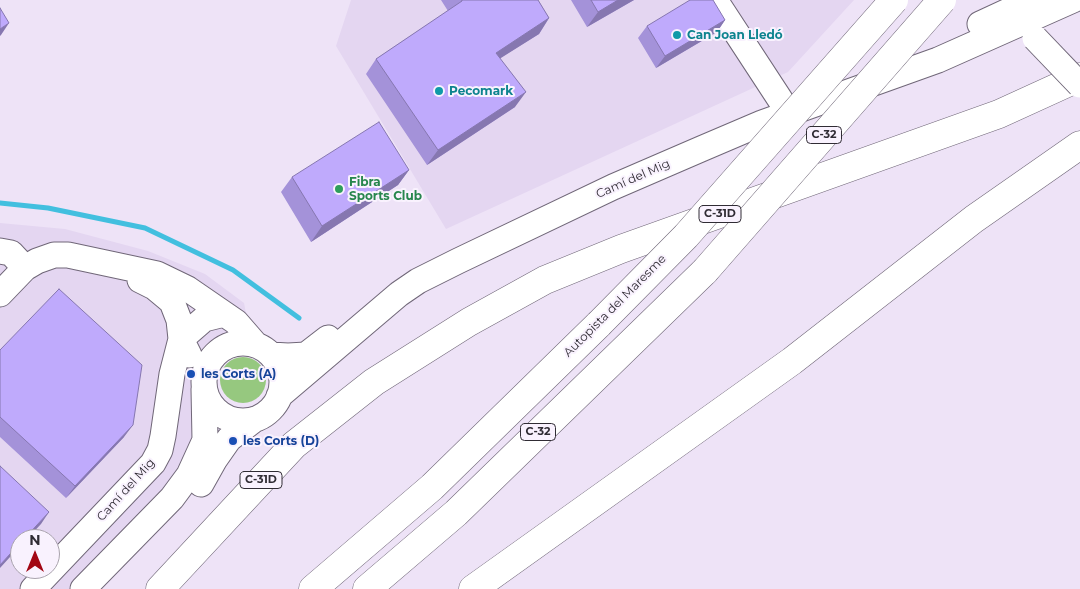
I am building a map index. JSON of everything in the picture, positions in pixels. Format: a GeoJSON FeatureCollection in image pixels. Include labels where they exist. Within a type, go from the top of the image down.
{"type":"FeatureCollection","features":[{"type":"Feature","properties":{"kind":"highway","name":"Autopista del Maresme"},"geometry":{"type":"LineString","coordinates":[[313,589],[432,487],[686,236],[894,0]]}},
{"type":"Feature","properties":{"kind":"highway","name":"C-32"},"geometry":{"type":"LineString","coordinates":[[367,589],[456,513],[705,270],[942,0]]}},
{"type":"Feature","properties":{"kind":"highway","name":"C-31D"},"geometry":{"type":"LineString","coordinates":[[160,589],[294,445],[374,382],[469,322],[546,280],[621,249],[999,114],[1080,77]]}},
{"type":"Feature","properties":{"kind":"highway"},"geometry":{"type":"LineString","coordinates":[[473,589],[792,361],[974,219],[1080,146]]}},
{"type":"Feature","properties":{"kind":"street"},"geometry":{"type":"LineString","coordinates":[[715,0],[783,104]]}},
{"type":"Feature","properties":{"kind":"street","name":"Camí del Mig"},"geometry":{"type":"LineString","coordinates":[[263,350],[288,356],[306,354],[346,325],[391,283],[452,248],[547,204],[783,104],[964,32],[1032,0]]}},
{"type":"Feature","properties":{"kind":"street","name":"Camí del Mig"},"geometry":{"type":"LineString","coordinates":[[1029,31],[1029,12],[1044,0]]}},
{"type":"Feature","properties":{"kind":"street","name":"Camí del Mig"},"geometry":{"type":"LineString","coordinates":[[279,396],[400,294],[418,281],[458,260],[614,187],[754,126],[938,60],[1029,31],[1073,0]]}},
{"type":"Feature","properties":{"kind":"street","name":"Camí del Mig"},"geometry":{"type":"LineString","coordinates":[[964,32],[1010,20],[1029,31]]}},
{"type":"Feature","properties":{"kind":"street"},"geometry":{"type":"LineString","coordinates":[[1029,31],[1080,86]]}},
{"type":"Feature","properties":{"kind":"street"},"geometry":{"type":"LineString","coordinates":[[0,251],[11,254],[25,268]]}},
{"type":"Feature","properties":{"kind":"street"},"geometry":{"type":"LineString","coordinates":[[0,294],[25,268],[54,255],[68,255],[111,266],[156,274],[188,289],[236,322],[280,371],[282,386],[279,396],[270,410],[229,439],[214,459],[203,482],[182,507],[102,589]]}},
{"type":"Feature","properties":{"kind":"street"},"geometry":{"type":"LineString","coordinates":[[111,266],[154,287],[172,302],[179,320],[181,339],[204,384],[209,402],[217,412],[239,421],[255,419]]}},
{"type":"Feature","properties":{"kind":"street"},"geometry":{"type":"LineString","coordinates":[[181,339],[204,319],[224,314]]}},
{"type":"Feature","properties":{"kind":"street","name":"Camí del Mig"},"geometry":{"type":"LineString","coordinates":[[33,589],[153,463],[160,450],[172,374],[181,339]]}},
{"type":"Feature","properties":{"kind":"street"},"geometry":{"type":"LineString","coordinates":[[83,589],[172,498],[189,475],[205,440],[204,384],[209,364],[221,349],[231,344],[244,343],[263,350]]}},
{"type":"Feature","properties":{"kind":"shaded area"},"geometry":{"type":"Polygon","coordinates":[[[351,0],[854,0],[788,72],[446,229],[336,46],[351,0]]]}},
{"type":"Feature","properties":{"kind":"shaded area"},"geometry":{"type":"Polygon","coordinates":[[[0,223],[65,229],[148,251],[205,274],[244,303],[248,324],[202,355],[193,392],[197,434],[168,489],[74,589],[0,589],[0,223]]]}},
{"type":"Feature","properties":{"kind":"green space"},"geometry":{"type":"Polygon","coordinates":[[[243,357],[256,361],[262,367],[266,380],[262,393],[256,399],[243,403],[230,399],[224,393],[220,380],[224,367],[230,361],[243,357]]]}},
{"type":"Feature","properties":{"kind":"building","name":"Pecomark"},"geometry":{"type":"Polygon","coordinates":[[[462,0],[538,0],[549,18],[496,53],[526,92],[438,150],[376,59],[462,0]]]}},
{"type":"Feature","properties":{"kind":"building"},"geometry":{"type":"Polygon","coordinates":[[[591,0],[618,0],[598,12],[591,0]]]}},
{"type":"Feature","properties":{"kind":"building","name":"Can Joan Lledó"},"geometry":{"type":"Polygon","coordinates":[[[690,0],[713,0],[725,20],[665,56],[647,26],[690,0]]]}},
{"type":"Feature","properties":{"kind":"building"},"geometry":{"type":"Polygon","coordinates":[[[0,8],[9,23],[0,29],[0,8]]]}},
{"type":"Feature","properties":{"kind":"building","name":"Fibra Sports Club"},"geometry":{"type":"Polygon","coordinates":[[[379,122],[409,170],[322,226],[292,177],[379,122]]]}},
{"type":"Feature","properties":{"kind":"building"},"geometry":{"type":"Polygon","coordinates":[[[59,289],[142,365],[133,425],[75,486],[0,417],[0,350],[59,289]]]}},
{"type":"Feature","properties":{"kind":"building"},"geometry":{"type":"Polygon","coordinates":[[[0,466],[49,512],[33,529],[10,529],[10,554],[0,565],[0,466]]]}},
{"type":"Feature","properties":{"kind":"waterway"},"geometry":{"type":"LineString","coordinates":[[0,203],[48,208],[145,228],[233,270],[299,318]]}},
{"type":"Feature","properties":{"kind":"place","name":"Can Joan Lledó"},"geometry":{"type":"Point","coordinates":[677,35]}},
{"type":"Feature","properties":{"kind":"place","name":"Pecomark"},"geometry":{"type":"Point","coordinates":[439,91]}},
{"type":"Feature","properties":{"kind":"place","name":"Fibra Sports Club"},"geometry":{"type":"Point","coordinates":[339,189]}},
{"type":"Feature","properties":{"kind":"place","name":"les Corts (A)"},"geometry":{"type":"Point","coordinates":[191,374]}},
{"type":"Feature","properties":{"kind":"place","name":"les Corts (D)"},"geometry":{"type":"Point","coordinates":[233,441]}}]}
